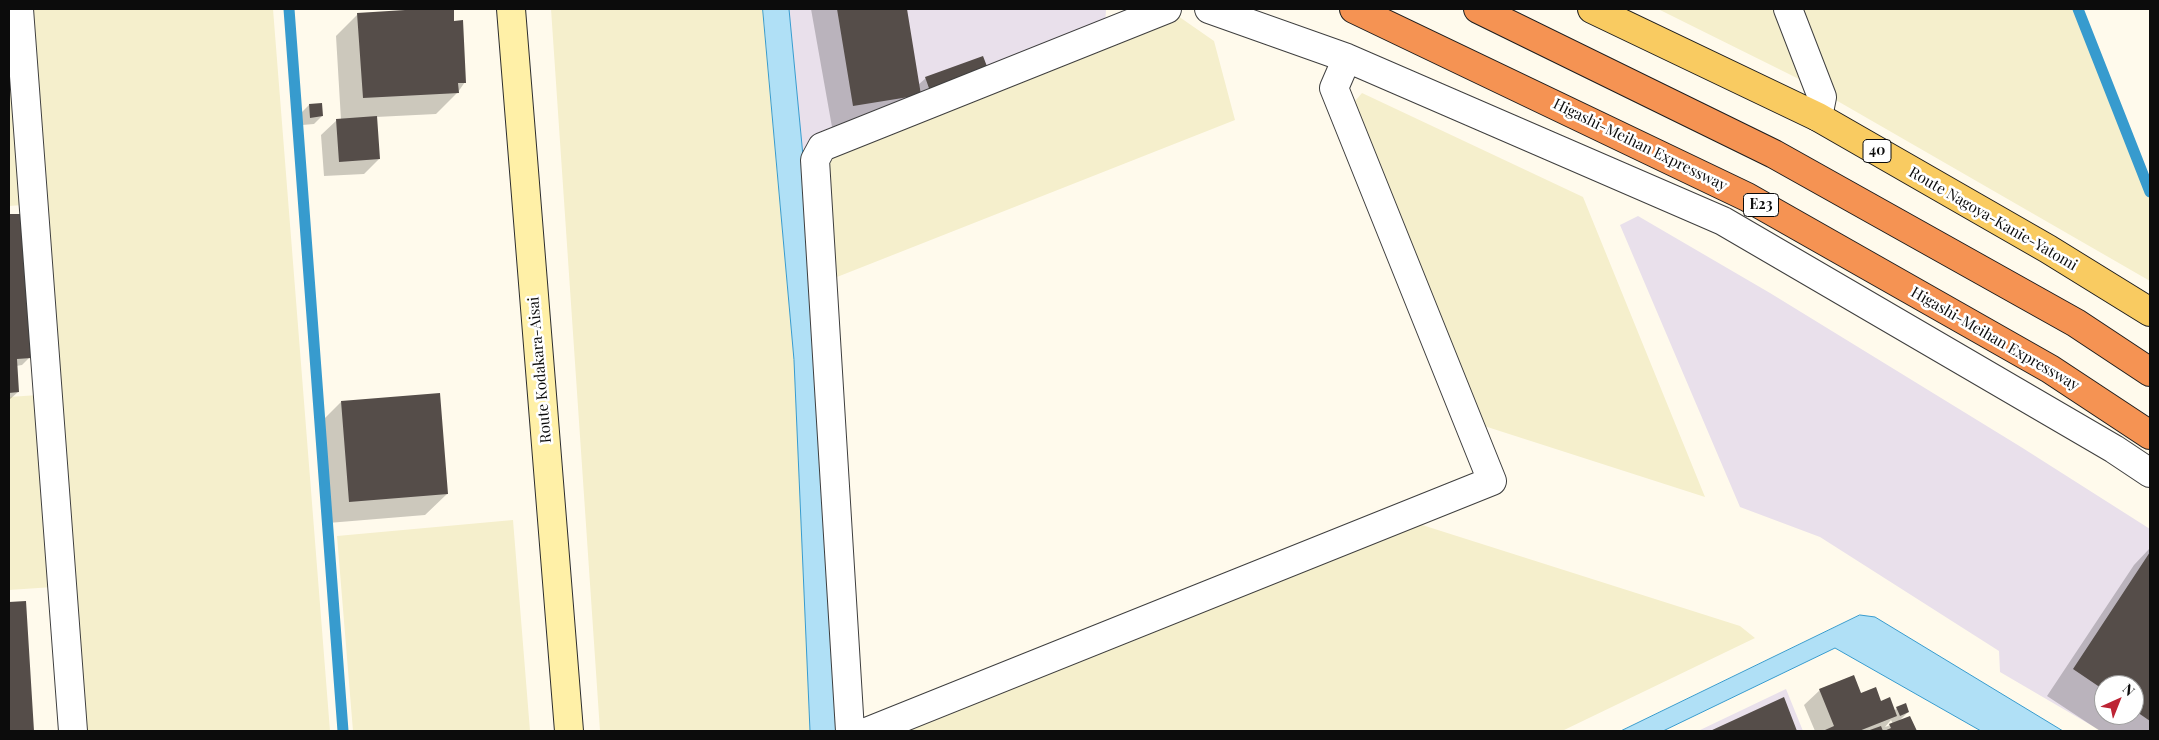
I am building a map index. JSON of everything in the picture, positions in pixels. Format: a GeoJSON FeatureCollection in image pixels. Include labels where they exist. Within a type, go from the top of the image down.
{"type":"FeatureCollection","features":[{"type":"Feature","properties":{"kind":"highway","name":"Higashi-Meihan Expressway"},"geometry":{"type":"LineString","coordinates":[[1354,9],[1747,197],[2050,369],[2150,435]]}},
{"type":"Feature","properties":{"kind":"highway"},"geometry":{"type":"LineString","coordinates":[[1478,9],[1774,154],[2076,323],[2150,372]]}},
{"type":"Feature","properties":{"kind":"main road","name":"Route Kodakara-Aisai"},"geometry":{"type":"LineString","coordinates":[[511,9],[569,731]]}},
{"type":"Feature","properties":{"kind":"main road","name":"Route Nagoya-Kanie-Yatomi"},"geometry":{"type":"LineString","coordinates":[[1592,9],[1818,117],[2048,249],[2150,312]]}},
{"type":"Feature","properties":{"kind":"street"},"geometry":{"type":"LineString","coordinates":[[19,9],[73,731]]}},
{"type":"Feature","properties":{"kind":"street"},"geometry":{"type":"LineString","coordinates":[[850,731],[814,160],[822,147],[1166,9]]}},
{"type":"Feature","properties":{"kind":"street"},"geometry":{"type":"LineString","coordinates":[[1209,9],[1347,58],[1723,221],[2114,449],[2150,473]]}},
{"type":"Feature","properties":{"kind":"street"},"geometry":{"type":"LineString","coordinates":[[1788,9],[1822,97],[1818,117]]}},
{"type":"Feature","properties":{"kind":"street"},"geometry":{"type":"LineString","coordinates":[[869,731],[1492,481],[1334,88],[1347,58]]}},
{"type":"Feature","properties":{"kind":"shaded area"},"geometry":{"type":"Polygon","coordinates":[[[23,9],[273,9],[330,731],[79,731],[23,9]]]}},
{"type":"Feature","properties":{"kind":"shaded area"},"geometry":{"type":"Polygon","coordinates":[[[551,9],[763,9],[794,360],[810,731],[600,731],[551,9]]]}},
{"type":"Feature","properties":{"kind":"shaded area"},"geometry":{"type":"Polygon","coordinates":[[[789,9],[1106,9],[1105,27],[814,135],[803,156],[789,9]]]}},
{"type":"Feature","properties":{"kind":"shaded area"},"geometry":{"type":"Polygon","coordinates":[[[1658,9],[1777,9],[1807,83],[1658,9]]]}},
{"type":"Feature","properties":{"kind":"shaded area"},"geometry":{"type":"Polygon","coordinates":[[[1799,9],[2078,9],[2150,192],[2150,281],[1834,99],[1799,9]]]}},
{"type":"Feature","properties":{"kind":"shaded area"},"geometry":{"type":"Polygon","coordinates":[[[1178,16],[1214,41],[1235,120],[837,277],[826,165],[840,148],[1178,16]]]}},
{"type":"Feature","properties":{"kind":"shaded area"},"geometry":{"type":"Polygon","coordinates":[[[9,21],[23,205],[9,206],[9,21]]]}},
{"type":"Feature","properties":{"kind":"shaded area"},"geometry":{"type":"Polygon","coordinates":[[[1362,93],[1583,197],[1705,497],[1478,424],[1349,108],[1362,93]]]}},
{"type":"Feature","properties":{"kind":"shaded area"},"geometry":{"type":"Polygon","coordinates":[[[1638,216],[1770,293],[2021,447],[2150,529],[2150,731],[2101,731],[2000,672],[1999,651],[1820,537],[1740,507],[1620,225],[1638,216]]]}},
{"type":"Feature","properties":{"kind":"shaded area"},"geometry":{"type":"Polygon","coordinates":[[[38,395],[53,587],[9,590],[9,397],[38,395]]]}},
{"type":"Feature","properties":{"kind":"shaded area"},"geometry":{"type":"Polygon","coordinates":[[[513,520],[530,731],[353,731],[337,536],[513,520]]]}},
{"type":"Feature","properties":{"kind":"shaded area"},"geometry":{"type":"Polygon","coordinates":[[[1419,524],[1740,626],[1755,638],[1562,731],[897,731],[1419,524]]]}},
{"type":"Feature","properties":{"kind":"shaded area"},"geometry":{"type":"Polygon","coordinates":[[[1786,689],[1803,731],[1698,731],[1786,689]]]}},
{"type":"Feature","properties":{"kind":"water"},"geometry":{"type":"Polygon","coordinates":[[[763,9],[789,9],[803,156],[837,731],[810,731],[794,360],[763,9]]]}},
{"type":"Feature","properties":{"kind":"water"},"geometry":{"type":"Polygon","coordinates":[[[1860,615],[1875,617],[2063,731],[1981,731],[1835,648],[1663,731],[1621,731],[1860,615]]]}},
{"type":"Feature","properties":{"kind":"building"},"geometry":{"type":"Polygon","coordinates":[[[454,9],[454,21],[463,20],[466,83],[458,83],[459,93],[363,98],[357,13],[454,9]]]}},
{"type":"Feature","properties":{"kind":"building"},"geometry":{"type":"Polygon","coordinates":[[[837,9],[907,9],[921,95],[853,106],[837,9]]]}},
{"type":"Feature","properties":{"kind":"building"},"geometry":{"type":"Polygon","coordinates":[[[983,56],[988,69],[930,91],[925,77],[983,56]]]}},
{"type":"Feature","properties":{"kind":"building"},"geometry":{"type":"Polygon","coordinates":[[[322,103],[323,116],[310,118],[309,104],[322,103]]]}},
{"type":"Feature","properties":{"kind":"building"},"geometry":{"type":"Polygon","coordinates":[[[377,116],[380,159],[339,162],[336,119],[377,116]]]}},
{"type":"Feature","properties":{"kind":"building"},"geometry":{"type":"Polygon","coordinates":[[[9,214],[22,214],[31,358],[17,359],[19,392],[9,393],[9,214]]]}},
{"type":"Feature","properties":{"kind":"building"},"geometry":{"type":"Polygon","coordinates":[[[440,393],[448,494],[349,502],[341,401],[440,393]]]}},
{"type":"Feature","properties":{"kind":"building"},"geometry":{"type":"Polygon","coordinates":[[[2150,552],[2150,721],[2144,717],[2144,675],[2094,675],[2094,683],[2073,669],[2150,552]]]}},
{"type":"Feature","properties":{"kind":"building"},"geometry":{"type":"Polygon","coordinates":[[[26,601],[34,731],[9,731],[9,602],[26,601]]]}},
{"type":"Feature","properties":{"kind":"building"},"geometry":{"type":"Polygon","coordinates":[[[1854,675],[1861,693],[1876,687],[1881,701],[1890,697],[1897,716],[1859,731],[1826,731],[1834,726],[1819,689],[1854,675]]]}},
{"type":"Feature","properties":{"kind":"building"},"geometry":{"type":"Polygon","coordinates":[[[1784,697],[1797,731],[1710,731],[1784,697]]]}},
{"type":"Feature","properties":{"kind":"building"},"geometry":{"type":"Polygon","coordinates":[[[1906,703],[1909,712],[1900,716],[1896,707],[1906,703]]]}},
{"type":"Feature","properties":{"kind":"building"},"geometry":{"type":"Polygon","coordinates":[[[1910,716],[1917,731],[1884,731],[1891,728],[1889,724],[1910,716]]]}},
{"type":"Feature","properties":{"kind":"building"},"geometry":{"type":"Polygon","coordinates":[[[1881,726],[1883,731],[1867,731],[1881,726]]]}},
{"type":"Feature","properties":{"kind":"waterway"},"geometry":{"type":"LineString","coordinates":[[289,9],[343,731]]}},
{"type":"Feature","properties":{"kind":"waterway"},"geometry":{"type":"LineString","coordinates":[[2078,9],[2150,192]]}}]}
